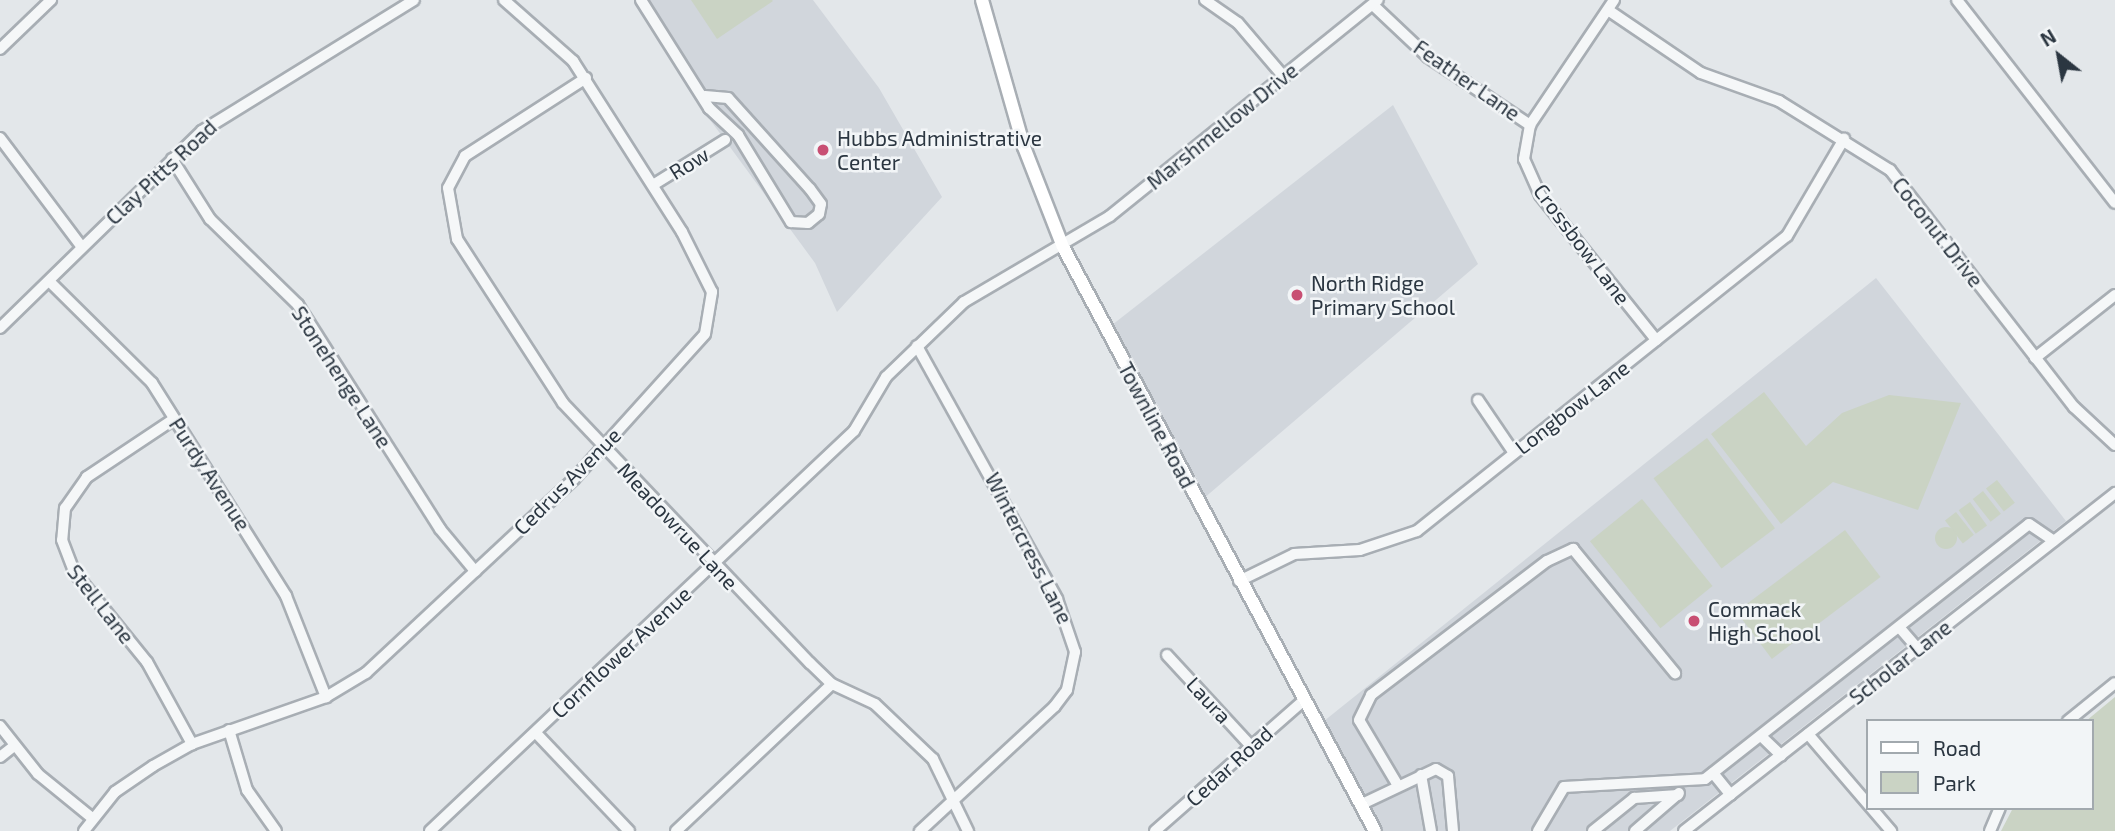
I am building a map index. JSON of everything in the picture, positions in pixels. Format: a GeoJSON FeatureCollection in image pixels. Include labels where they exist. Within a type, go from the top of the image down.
{"type":"FeatureCollection","features":[{"type":"Feature","properties":{"kind":"main road","name":"Townline Road"},"geometry":{"type":"LineString","coordinates":[[982,0],[1024,147],[1063,247],[1303,701],[1375,831]]}},
{"type":"Feature","properties":{"kind":"street"},"geometry":{"type":"LineString","coordinates":[[0,49],[51,0]]}},
{"type":"Feature","properties":{"kind":"street","name":"Clay Pitts Road"},"geometry":{"type":"LineString","coordinates":[[0,328],[172,159],[223,116],[414,0]]}},
{"type":"Feature","properties":{"kind":"street","name":"Cedrus Avenue"},"geometry":{"type":"LineString","coordinates":[[84,831],[92,818],[132,778],[192,744],[326,697],[366,673],[604,447],[692,352],[712,313],[703,267],[586,78],[504,0]]}},
{"type":"Feature","properties":{"kind":"street"},"geometry":{"type":"LineString","coordinates":[[641,0],[705,96],[738,135],[792,222],[808,223],[819,214],[821,204],[810,189],[728,98],[705,96]]}},
{"type":"Feature","properties":{"kind":"street"},"geometry":{"type":"LineString","coordinates":[[1205,0],[1238,23],[1284,77]]}},
{"type":"Feature","properties":{"kind":"street"},"geometry":{"type":"LineString","coordinates":[[1957,0],[2115,203]]}},
{"type":"Feature","properties":{"kind":"street","name":"Marshmellow Drive"},"geometry":{"type":"LineString","coordinates":[[917,346],[964,302],[1063,247],[1376,3]]}},
{"type":"Feature","properties":{"kind":"street","name":"Feather Lane"},"geometry":{"type":"LineString","coordinates":[[1376,3],[1428,57],[1530,125]]}},
{"type":"Feature","properties":{"kind":"street","name":"Crossbow Lane"},"geometry":{"type":"LineString","coordinates":[[1611,5],[1530,125],[1524,159],[1540,195],[1656,340]]}},
{"type":"Feature","properties":{"kind":"street","name":"Coconut Drive"},"geometry":{"type":"LineString","coordinates":[[1611,5],[1701,73],[1779,102],[1844,139],[1890,170],[2035,358],[2115,445]]}},
{"type":"Feature","properties":{"kind":"street","name":"Meadowrue Lane"},"geometry":{"type":"LineString","coordinates":[[586,78],[465,156],[448,188],[448,205],[457,239],[547,383],[714,564],[832,684],[898,722],[933,759],[956,797],[968,831]]}},
{"type":"Feature","properties":{"kind":"street"},"geometry":{"type":"LineString","coordinates":[[0,138],[81,246]]}},
{"type":"Feature","properties":{"kind":"street","name":"Longbow Lane"},"geometry":{"type":"LineString","coordinates":[[1239,581],[1294,554],[1392,544],[1514,453],[1787,236],[1844,139]]}},
{"type":"Feature","properties":{"kind":"street","name":"Row"},"geometry":{"type":"LineString","coordinates":[[653,185],[724,140]]}},
{"type":"Feature","properties":{"kind":"street","name":"Stonehenge Lane"},"geometry":{"type":"LineString","coordinates":[[172,159],[210,219],[298,305],[440,529],[475,571]]}},
{"type":"Feature","properties":{"kind":"street","name":"Purdy Avenue"},"geometry":{"type":"LineString","coordinates":[[49,281],[134,362],[174,419],[286,596],[326,697]]}},
{"type":"Feature","properties":{"kind":"street"},"geometry":{"type":"LineString","coordinates":[[2035,358],[2115,295]]}},
{"type":"Feature","properties":{"kind":"street","name":"Cornflower Avenue"},"geometry":{"type":"LineString","coordinates":[[430,831],[855,431],[886,377],[917,346]]}},
{"type":"Feature","properties":{"kind":"street","name":"Wintercress Lane"},"geometry":{"type":"LineString","coordinates":[[917,346],[1057,599],[1075,652],[1067,690],[1054,706],[920,831]]}},
{"type":"Feature","properties":{"kind":"street"},"geometry":{"type":"LineString","coordinates":[[1478,400],[1514,453]]}},
{"type":"Feature","properties":{"kind":"street","name":"Stell Lane"},"geometry":{"type":"LineString","coordinates":[[174,419],[87,477],[65,508],[61,540],[74,572],[147,663],[192,744]]}},
{"type":"Feature","properties":{"kind":"street","name":"Scholar Lane"},"geometry":{"type":"LineString","coordinates":[[1684,831],[2115,493]]}},
{"type":"Feature","properties":{"kind":"street"},"geometry":{"type":"LineString","coordinates":[[1538,831],[1549,803],[1564,787],[1685,781],[1713,774],[2029,524],[2054,541]]}},
{"type":"Feature","properties":{"kind":"street"},"geometry":{"type":"LineString","coordinates":[[1397,784],[1359,720],[1366,701],[1547,561],[1573,549],[1675,673]]}},
{"type":"Feature","properties":{"kind":"street"},"geometry":{"type":"LineString","coordinates":[[1899,628],[1917,648]]}},
{"type":"Feature","properties":{"kind":"street","name":"Laura"},"geometry":{"type":"LineString","coordinates":[[1167,655],[1250,745]]}},
{"type":"Feature","properties":{"kind":"street"},"geometry":{"type":"LineString","coordinates":[[2070,719],[2115,683]]}},
{"type":"Feature","properties":{"kind":"street"},"geometry":{"type":"LineString","coordinates":[[676,831],[832,684]]}},
{"type":"Feature","properties":{"kind":"street","name":"Cedar Road"},"geometry":{"type":"LineString","coordinates":[[1155,831],[1303,701]]}},
{"type":"Feature","properties":{"kind":"street"},"geometry":{"type":"LineString","coordinates":[[0,726],[14,746],[92,818]]}},
{"type":"Feature","properties":{"kind":"street"},"geometry":{"type":"LineString","coordinates":[[229,730],[247,790],[276,831]]}},
{"type":"Feature","properties":{"kind":"street"},"geometry":{"type":"LineString","coordinates":[[536,733],[629,831]]}},
{"type":"Feature","properties":{"kind":"street"},"geometry":{"type":"LineString","coordinates":[[1808,734],[1867,803]]}},
{"type":"Feature","properties":{"kind":"street"},"geometry":{"type":"LineString","coordinates":[[1761,736],[1781,755]]}},
{"type":"Feature","properties":{"kind":"street"},"geometry":{"type":"LineString","coordinates":[[0,757],[14,746]]}},
{"type":"Feature","properties":{"kind":"street"},"geometry":{"type":"LineString","coordinates":[[1360,805],[1397,784],[1436,769],[1448,776],[1452,831]]}},
{"type":"Feature","properties":{"kind":"street"},"geometry":{"type":"LineString","coordinates":[[1713,774],[1731,795]]}},
{"type":"Feature","properties":{"kind":"street"},"geometry":{"type":"LineString","coordinates":[[1422,775],[1431,831]]}},
{"type":"Feature","properties":{"kind":"street"},"geometry":{"type":"LineString","coordinates":[[1635,831],[1678,795],[1685,781]]}},
{"type":"Feature","properties":{"kind":"street"},"geometry":{"type":"LineString","coordinates":[[1593,831],[1634,798],[1678,795]]}},
{"type":"Feature","properties":{"kind":"street"},"geometry":{"type":"LineString","coordinates":[[1873,810],[1891,831]]}},
{"type":"Feature","properties":{"kind":"street"},"geometry":{"type":"LineString","coordinates":[[1990,831],[1999,810]]}},
{"type":"Feature","properties":{"kind":"shaded area","name":"Hubbs Administrative Center"},"geometry":{"type":"Polygon","coordinates":[[[635,0],[813,0],[879,88],[942,197],[837,312],[815,263],[697,102],[635,0]]]}},
{"type":"Feature","properties":{"kind":"shaded area","name":"North Ridge Primary School"},"geometry":{"type":"Polygon","coordinates":[[[1393,105],[1478,264],[1203,499],[1112,325],[1393,105]]]}},
{"type":"Feature","properties":{"kind":"shaded area","name":"Commack High School"},"geometry":{"type":"Polygon","coordinates":[[[1876,278],[2066,521],[1670,831],[1383,831],[1324,721],[1876,278]]]}},
{"type":"Feature","properties":{"kind":"green space"},"geometry":{"type":"Polygon","coordinates":[[[691,0],[772,0],[773,1],[717,39],[691,0]]]}},
{"type":"Feature","properties":{"kind":"green space"},"geometry":{"type":"Polygon","coordinates":[[[1764,392],[1806,446],[1842,413],[1889,395],[1961,403],[1918,510],[1833,482],[1781,524],[1711,434],[1764,392]]]}},
{"type":"Feature","properties":{"kind":"green space"},"geometry":{"type":"Polygon","coordinates":[[[1707,438],[1775,528],[1721,569],[1653,478],[1707,438]]]}},
{"type":"Feature","properties":{"kind":"green space"},"geometry":{"type":"Polygon","coordinates":[[[1997,480],[2015,503],[2004,511],[1986,489],[1997,480]]]}},
{"type":"Feature","properties":{"kind":"green space"},"geometry":{"type":"Polygon","coordinates":[[[1983,491],[2001,514],[1991,522],[1973,499],[1983,491]]]}},
{"type":"Feature","properties":{"kind":"green space"},"geometry":{"type":"Polygon","coordinates":[[[1642,499],[1712,586],[1660,628],[1590,541],[1642,499]]]}},
{"type":"Feature","properties":{"kind":"green space"},"geometry":{"type":"Polygon","coordinates":[[[1970,502],[1987,525],[1976,534],[1959,510],[1970,502]]]}},
{"type":"Feature","properties":{"kind":"green space"},"geometry":{"type":"Polygon","coordinates":[[[1956,512],[1974,535],[1963,543],[1945,521],[1956,512]]]}},
{"type":"Feature","properties":{"kind":"green space"},"geometry":{"type":"Polygon","coordinates":[[[1946,527],[1954,530],[1957,538],[1954,546],[1946,549],[1938,546],[1935,538],[1938,530],[1946,527]]]}},
{"type":"Feature","properties":{"kind":"green space"},"geometry":{"type":"Polygon","coordinates":[[[1845,530],[1881,577],[1772,659],[1736,612],[1845,530]]]}},
{"type":"Feature","properties":{"kind":"green space"},"geometry":{"type":"Polygon","coordinates":[[[2115,697],[2115,831],[2001,831],[2012,810],[2094,810],[2094,719],[2088,719],[2115,697]]]}},
{"type":"Feature","properties":{"kind":"place","name":"Hubbs Administrative Center"},"geometry":{"type":"Point","coordinates":[823,150]}},
{"type":"Feature","properties":{"kind":"place","name":"North Ridge Primary School"},"geometry":{"type":"Point","coordinates":[1297,295]}},
{"type":"Feature","properties":{"kind":"place","name":"Commack High School"},"geometry":{"type":"Point","coordinates":[1694,621]}}]}
